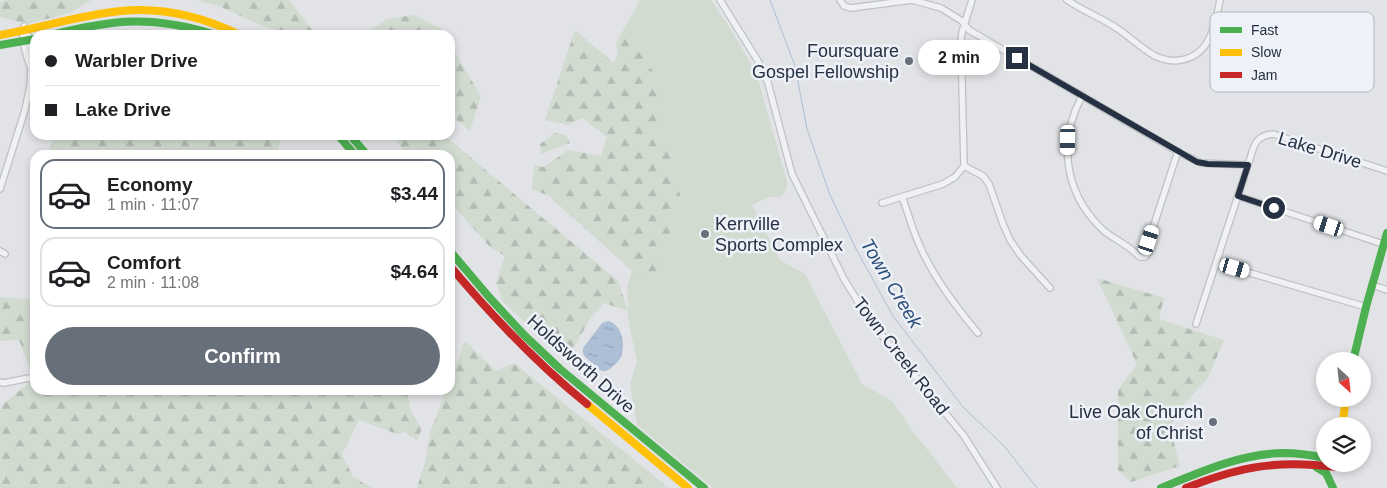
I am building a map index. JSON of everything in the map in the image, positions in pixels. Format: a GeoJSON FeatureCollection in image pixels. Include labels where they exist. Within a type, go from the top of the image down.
{"type":"FeatureCollection","features":[{"type":"Feature","properties":{"kind":"main road"},"geometry":{"type":"LineString","coordinates":[[0,35],[121,11],[155,11],[194,18],[231,30]]}},
{"type":"Feature","properties":{"kind":"main road"},"geometry":{"type":"LineString","coordinates":[[71,30],[122,21],[154,21],[201,30]]}},
{"type":"Feature","properties":{"kind":"main road"},"geometry":{"type":"LineString","coordinates":[[0,45],[29,40]]}},
{"type":"Feature","properties":{"kind":"main road"},"geometry":{"type":"LineString","coordinates":[[342,140],[351,150]]}},
{"type":"Feature","properties":{"kind":"main road"},"geometry":{"type":"LineString","coordinates":[[354,140],[363,150]]}},
{"type":"Feature","properties":{"kind":"main road"},"geometry":{"type":"LineString","coordinates":[[1355,352],[1387,233]]}},
{"type":"Feature","properties":{"kind":"main road","name":"Holdsworth Drive"},"geometry":{"type":"LineString","coordinates":[[455,258],[524,335],[560,369],[704,488]]}},
{"type":"Feature","properties":{"kind":"main road","name":"Holdsworth Drive"},"geometry":{"type":"LineString","coordinates":[[455,272],[482,304],[557,380],[688,488]]}},
{"type":"Feature","properties":{"kind":"main road"},"geometry":{"type":"LineString","coordinates":[[596,412],[602,404]]}},
{"type":"Feature","properties":{"kind":"main road"},"geometry":{"type":"LineString","coordinates":[[1161,488],[1229,462],[1267,455],[1316,455]]}},
{"type":"Feature","properties":{"kind":"main road"},"geometry":{"type":"LineString","coordinates":[[1186,488],[1231,471],[1268,464],[1316,464]]}},
{"type":"Feature","properties":{"kind":"main road"},"geometry":{"type":"LineString","coordinates":[[1309,464],[1325,472],[1333,488]]}},
{"type":"Feature","properties":{"kind":"main road"},"geometry":{"type":"LineString","coordinates":[[1333,488],[1335,472]]}},
{"type":"Feature","properties":{"kind":"street","name":"Town Creek Road"},"geometry":{"type":"LineString","coordinates":[[720,0],[758,61],[768,83],[792,174],[844,278],[880,333],[964,436],[997,488]]}},
{"type":"Feature","properties":{"kind":"street"},"geometry":{"type":"LineString","coordinates":[[840,0],[844,6],[851,8],[912,0],[938,6],[962,21],[969,30],[1201,163],[1248,165],[1196,324]]}},
{"type":"Feature","properties":{"kind":"street"},"geometry":{"type":"LineString","coordinates":[[882,203],[943,184],[955,177],[964,166],[961,41],[964,24],[972,0]]}},
{"type":"Feature","properties":{"kind":"street"},"geometry":{"type":"LineString","coordinates":[[1068,0],[1105,21],[1164,60],[1186,59],[1204,47],[1210,38]]}},
{"type":"Feature","properties":{"kind":"street"},"geometry":{"type":"LineString","coordinates":[[24,31],[29,40]]}},
{"type":"Feature","properties":{"kind":"street"},"geometry":{"type":"LineString","coordinates":[[0,189],[25,110],[30,86]]}},
{"type":"Feature","properties":{"kind":"street"},"geometry":{"type":"LineString","coordinates":[[1082,96],[1068,140],[1067,157],[1076,194],[1100,228],[1140,256],[1146,257],[1148,254],[1149,240],[1178,151]]}},
{"type":"Feature","properties":{"kind":"street","name":"Lake Drive"},"geometry":{"type":"LineString","coordinates":[[1248,165],[1260,137],[1273,134],[1387,171]]}},
{"type":"Feature","properties":{"kind":"street"},"geometry":{"type":"LineString","coordinates":[[964,166],[983,176],[989,184],[1010,240],[1021,256],[1050,288]]}},
{"type":"Feature","properties":{"kind":"street"},"geometry":{"type":"LineString","coordinates":[[1238,196],[1383,244]]}},
{"type":"Feature","properties":{"kind":"street"},"geometry":{"type":"LineString","coordinates":[[902,197],[918,241],[938,280],[964,318],[978,333]]}},
{"type":"Feature","properties":{"kind":"street"},"geometry":{"type":"LineString","coordinates":[[1216,262],[1366,306]]}},
{"type":"Feature","properties":{"kind":"street"},"geometry":{"type":"LineString","coordinates":[[1372,285],[1387,290]]}},
{"type":"Feature","properties":{"kind":"street"},"geometry":{"type":"LineString","coordinates":[[0,382],[4,383],[29,378]]}},
{"type":"Feature","properties":{"kind":"street"},"geometry":{"type":"LineString","coordinates":[[1204,470],[1208,479]]}},
{"type":"Feature","properties":{"kind":"green space"},"geometry":{"type":"Polygon","coordinates":[[[4,0],[91,0],[70,13],[27,24],[0,17],[0,1],[3,2],[4,0]]]}},
{"type":"Feature","properties":{"kind":"green space"},"geometry":{"type":"Polygon","coordinates":[[[196,0],[289,0],[313,30],[276,30],[221,7],[196,0]]]}},
{"type":"Feature","properties":{"kind":"green space","name":"Kerrville Sports Complex"},"geometry":{"type":"Polygon","coordinates":[[[640,0],[711,0],[731,30],[759,83],[787,182],[782,196],[769,197],[752,205],[780,260],[805,274],[862,384],[892,401],[916,436],[957,488],[713,488],[637,425],[630,383],[637,362],[628,318],[627,287],[650,213],[616,43],[640,0]]]}},
{"type":"Feature","properties":{"kind":"green space"},"geometry":{"type":"Polygon","coordinates":[[[415,15],[442,30],[371,30],[386,19],[415,15]]]}},
{"type":"Feature","properties":{"kind":"green space"},"geometry":{"type":"Polygon","coordinates":[[[575,30],[614,63],[626,30],[664,89],[658,125],[668,149],[680,195],[673,225],[663,251],[662,283],[648,285],[549,196],[532,189],[534,165],[544,167],[568,150],[601,156],[607,137],[582,118],[568,125],[545,120],[575,30]]]}},
{"type":"Feature","properties":{"kind":"green space"},"geometry":{"type":"Polygon","coordinates":[[[455,52],[481,96],[470,131],[455,118],[455,52]]]}},
{"type":"Feature","properties":{"kind":"green space"},"geometry":{"type":"Polygon","coordinates":[[[555,133],[566,135],[570,143],[541,154],[540,144],[555,133]]]}},
{"type":"Feature","properties":{"kind":"green space"},"geometry":{"type":"Polygon","coordinates":[[[52,140],[280,140],[278,150],[50,150],[52,140]]]}},
{"type":"Feature","properties":{"kind":"green space"},"geometry":{"type":"Polygon","coordinates":[[[395,140],[450,140],[618,281],[628,311],[604,303],[590,319],[572,351],[559,353],[503,302],[496,283],[505,256],[490,247],[455,208],[455,150],[404,150],[395,140]]]}},
{"type":"Feature","properties":{"kind":"green space"},"geometry":{"type":"Polygon","coordinates":[[[1097,278],[1164,298],[1159,319],[1224,340],[1208,378],[1174,415],[1172,435],[1180,466],[1131,482],[1118,470],[1118,390],[1137,364],[1097,278]]]}},
{"type":"Feature","properties":{"kind":"green space"},"geometry":{"type":"Polygon","coordinates":[[[0,297],[30,299],[30,369],[19,340],[0,341],[0,297]]]}},
{"type":"Feature","properties":{"kind":"green space"},"geometry":{"type":"Polygon","coordinates":[[[465,341],[496,371],[514,363],[669,488],[417,488],[425,462],[430,433],[444,395],[455,395],[455,367],[465,341]]]}},
{"type":"Feature","properties":{"kind":"green space"},"geometry":{"type":"Polygon","coordinates":[[[30,382],[30,395],[408,395],[411,411],[422,429],[417,440],[404,432],[397,434],[359,420],[342,454],[353,477],[372,488],[0,488],[0,412],[3,404],[30,382]]]}},
{"type":"Feature","properties":{"kind":"water"},"geometry":{"type":"Polygon","coordinates":[[[608,321],[617,326],[620,331],[623,347],[618,361],[607,371],[602,371],[585,357],[583,348],[602,323],[608,321]]]}},
{"type":"Feature","properties":{"kind":"waterway","name":"Town Creek"},"geometry":{"type":"LineString","coordinates":[[770,0],[795,66],[807,129],[830,195],[856,249],[893,316],[963,407],[1005,447],[1037,488]]}},
{"type":"Feature","properties":{"kind":"traffic: fast"},"geometry":{"type":"LineString","coordinates":[[74,30],[95,25],[134,22],[172,24],[197,30]]}},
{"type":"Feature","properties":{"kind":"traffic: fast"},"geometry":{"type":"LineString","coordinates":[[0,45],[30,40]]}},
{"type":"Feature","properties":{"kind":"traffic: fast"},"geometry":{"type":"LineString","coordinates":[[342,140],[351,150]]}},
{"type":"Feature","properties":{"kind":"traffic: fast"},"geometry":{"type":"LineString","coordinates":[[354,140],[363,150]]}},
{"type":"Feature","properties":{"kind":"traffic: fast"},"geometry":{"type":"LineString","coordinates":[[1355,352],[1387,233]]}},
{"type":"Feature","properties":{"kind":"traffic: fast"},"geometry":{"type":"LineString","coordinates":[[455,257],[524,335],[560,369],[704,488]]}},
{"type":"Feature","properties":{"kind":"traffic: fast"},"geometry":{"type":"LineString","coordinates":[[1161,488],[1236,460],[1267,454],[1288,453],[1316,456]]}},
{"type":"Feature","properties":{"kind":"traffic: fast"},"geometry":{"type":"LineString","coordinates":[[1324,472],[1333,488]]}},
{"type":"Feature","properties":{"kind":"traffic: slow"},"geometry":{"type":"LineString","coordinates":[[0,35],[90,15],[136,10],[167,12],[197,18],[228,30]]}},
{"type":"Feature","properties":{"kind":"traffic: slow"},"geometry":{"type":"LineString","coordinates":[[587,404],[688,488]]}},
{"type":"Feature","properties":{"kind":"traffic: slow"},"geometry":{"type":"LineString","coordinates":[[1343,417],[1345,408]]}},
{"type":"Feature","properties":{"kind":"traffic: jam"},"geometry":{"type":"LineString","coordinates":[[455,272],[515,338],[587,404]]}},
{"type":"Feature","properties":{"kind":"traffic: jam"},"geometry":{"type":"LineString","coordinates":[[1186,488],[1224,474],[1242,470],[1277,465],[1316,465]]}},
{"type":"Feature","properties":{"kind":"place","name":"Foursquare Gospel Fellowship"},"geometry":{"type":"Point","coordinates":[909,61]}},
{"type":"Feature","properties":{"kind":"place","name":"Kerrville Sports Complex"},"geometry":{"type":"Point","coordinates":[705,234]}},
{"type":"Feature","properties":{"kind":"place","name":"Live Oak Church of Christ"},"geometry":{"type":"Point","coordinates":[1213,422]}},
{"type":"Feature","properties":{"kind":"route"},"geometry":{"type":"LineString","coordinates":[[1017,58],[1197,162],[1248,165],[1238,196],[1274,208]]}}]}
